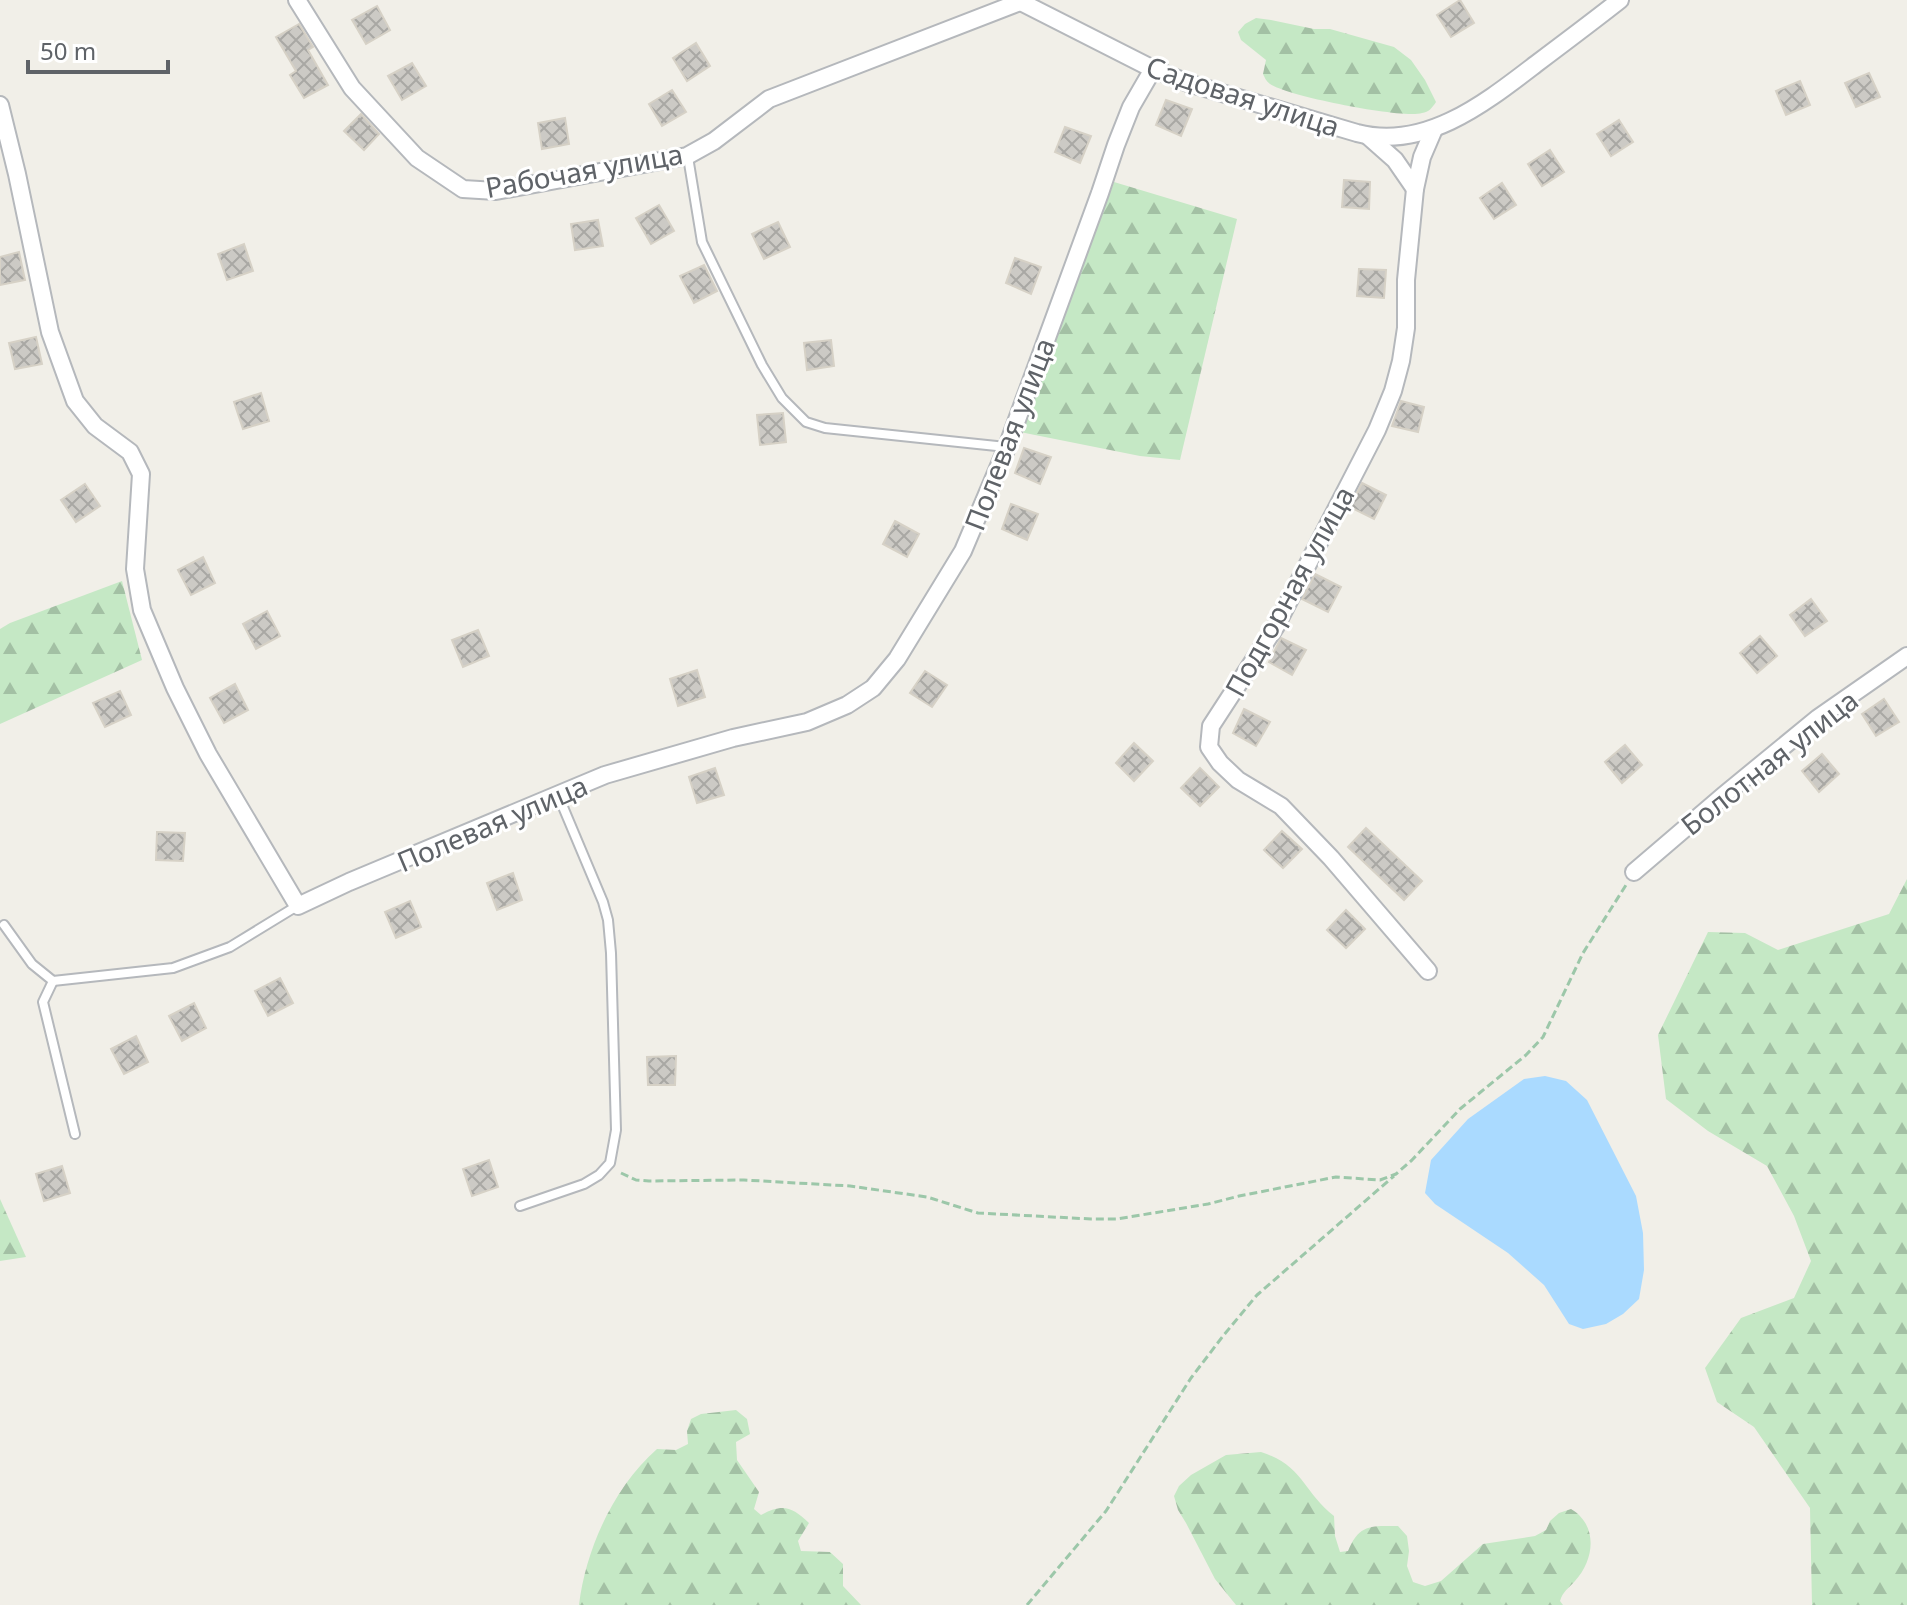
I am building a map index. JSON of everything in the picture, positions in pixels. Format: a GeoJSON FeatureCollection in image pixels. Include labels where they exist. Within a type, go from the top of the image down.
{"type":"FeatureCollection","features":[{"type":"Feature","properties":{"kind":"street","name":"Рабочая улица"},"geometry":{"type":"LineString","coordinates":[[297,0],[352,88],[417,158],[463,189],[496,191],[687,156],[714,141],[769,99],[1019,1]]}},
{"type":"Feature","properties":{"kind":"street","name":"Садовая улица"},"geometry":{"type":"LineString","coordinates":[[1019,1],[1153,69],[1188,83],[1369,137],[1402,136],[1434,129],[1464,115],[1486,102],[1620,0]]}},
{"type":"Feature","properties":{"kind":"street","name":"Полевая улица"},"geometry":{"type":"LineString","coordinates":[[298,906],[605,775],[733,738],[807,722],[847,705],[873,688],[897,659],[963,551],[1007,447],[1116,145],[1131,107],[1153,69]]}},
{"type":"Feature","properties":{"kind":"street"},"geometry":{"type":"LineString","coordinates":[[0,105],[50,332],[75,401],[95,426],[130,452],[141,474],[135,569],[142,610],[175,688],[208,754],[298,906]]}},
{"type":"Feature","properties":{"kind":"street","name":"Подгорная улица"},"geometry":{"type":"LineString","coordinates":[[1428,971],[1321,847],[1281,806],[1238,780],[1209,747],[1211,726],[1276,626],[1377,430],[1393,391],[1406,328],[1406,280],[1415,189],[1422,157],[1434,129]]}},
{"type":"Feature","properties":{"kind":"street"},"geometry":{"type":"LineString","coordinates":[[1369,137],[1395,160],[1415,189]]}},
{"type":"Feature","properties":{"kind":"street","name":"Болотная улица"},"geometry":{"type":"LineString","coordinates":[[1634,872],[1818,718],[1907,656]]}},
{"type":"Feature","properties":{"kind":"lane"},"geometry":{"type":"LineString","coordinates":[[687,156],[702,242],[762,365],[782,398],[806,422],[825,428],[1007,447]]}},
{"type":"Feature","properties":{"kind":"lane"},"geometry":{"type":"LineString","coordinates":[[520,1206],[584,1184],[599,1175],[610,1163],[616,1130],[608,920],[558,794]]}},
{"type":"Feature","properties":{"kind":"lane"},"geometry":{"type":"LineString","coordinates":[[4,925],[32,964],[53,981],[173,968],[230,947],[298,906]]}},
{"type":"Feature","properties":{"kind":"lane"},"geometry":{"type":"LineString","coordinates":[[53,981],[43,1002],[75,1134]]}},
{"type":"Feature","properties":{"kind":"path"},"geometry":{"type":"LineString","coordinates":[[1027,1605],[1106,1511],[1191,1378],[1248,1305],[1412,1160],[1460,1109],[1526,1055],[1543,1037],[1583,953],[1634,872]]}},
{"type":"Feature","properties":{"kind":"path"},"geometry":{"type":"LineString","coordinates":[[610,1163],[636,1180],[744,1180],[850,1186],[927,1197],[978,1213],[1091,1219],[1117,1219],[1208,1204],[1336,1177],[1380,1180],[1396,1174]]}},
{"type":"Feature","properties":{"kind":"green space"},"geometry":{"type":"Polygon","coordinates":[[[1256,18],[1330,29],[1394,47],[1411,60],[1436,102],[1424,112],[1392,113],[1320,100],[1270,84],[1263,74],[1266,60],[1241,40],[1238,32],[1256,18]]]}},
{"type":"Feature","properties":{"kind":"green space"},"geometry":{"type":"Polygon","coordinates":[[[1114,182],[1237,219],[1180,460],[1140,456],[1020,432],[1114,182]]]}},
{"type":"Feature","properties":{"kind":"green space"},"geometry":{"type":"Polygon","coordinates":[[[122,581],[142,660],[0,724],[0,629],[122,581]]]}},
{"type":"Feature","properties":{"kind":"green space"},"geometry":{"type":"Polygon","coordinates":[[[1907,879],[1907,1605],[1812,1605],[1810,1508],[1754,1427],[1717,1402],[1705,1368],[1741,1318],[1794,1298],[1811,1261],[1794,1216],[1767,1166],[1708,1131],[1666,1099],[1658,1035],[1708,932],[1745,933],[1778,950],[1889,914],[1907,879]]]}},
{"type":"Feature","properties":{"kind":"green space"},"geometry":{"type":"Polygon","coordinates":[[[0,1199],[26,1257],[0,1261],[0,1199]]]}},
{"type":"Feature","properties":{"kind":"green space"},"geometry":{"type":"Polygon","coordinates":[[[736,1410],[747,1419],[750,1434],[736,1442],[737,1460],[759,1492],[754,1509],[761,1515],[787,1508],[809,1523],[798,1541],[801,1551],[830,1552],[843,1564],[843,1586],[861,1605],[579,1605],[595,1541],[628,1481],[657,1449],[676,1450],[688,1444],[687,1431],[691,1419],[701,1414],[736,1410]]]}},
{"type":"Feature","properties":{"kind":"green space"},"geometry":{"type":"Polygon","coordinates":[[[1261,1452],[1295,1472],[1334,1516],[1340,1552],[1348,1551],[1352,1542],[1367,1528],[1398,1526],[1407,1536],[1407,1566],[1413,1582],[1425,1586],[1441,1581],[1483,1544],[1535,1536],[1546,1530],[1559,1513],[1571,1509],[1586,1524],[1589,1533],[1591,1543],[1587,1563],[1563,1595],[1560,1601],[1563,1605],[1236,1605],[1215,1579],[1178,1510],[1174,1496],[1179,1486],[1191,1475],[1226,1455],[1261,1452]]]}},
{"type":"Feature","properties":{"kind":"water"},"geometry":{"type":"Polygon","coordinates":[[[1545,1076],[1566,1081],[1587,1100],[1636,1196],[1643,1233],[1644,1270],[1639,1299],[1606,1324],[1583,1329],[1569,1324],[1544,1285],[1508,1253],[1435,1204],[1425,1193],[1431,1160],[1468,1119],[1524,1079],[1545,1076]]]}},
{"type":"Feature","properties":{"kind":"building"},"geometry":{"type":"Polygon","coordinates":[[[1460,0],[1474,23],[1451,37],[1437,15],[1460,0]]]}},
{"type":"Feature","properties":{"kind":"building"},"geometry":{"type":"Polygon","coordinates":[[[377,6],[390,30],[366,44],[352,20],[377,6]]]}},
{"type":"Feature","properties":{"kind":"building"},"geometry":{"type":"Polygon","coordinates":[[[299,24],[313,47],[308,50],[328,85],[304,98],[290,75],[296,71],[276,37],[299,24]]]}},
{"type":"Feature","properties":{"kind":"building"},"geometry":{"type":"Polygon","coordinates":[[[696,43],[710,66],[687,81],[673,58],[696,43]]]}},
{"type":"Feature","properties":{"kind":"building"},"geometry":{"type":"Polygon","coordinates":[[[412,63],[426,86],[402,100],[388,76],[412,63]]]}},
{"type":"Feature","properties":{"kind":"building"},"geometry":{"type":"Polygon","coordinates":[[[1869,73],[1880,97],[1856,107],[1845,83],[1869,73]]]}},
{"type":"Feature","properties":{"kind":"building"},"geometry":{"type":"Polygon","coordinates":[[[1800,81],[1810,105],[1786,115],[1776,91],[1800,81]]]}},
{"type":"Feature","properties":{"kind":"building"},"geometry":{"type":"Polygon","coordinates":[[[672,90],[686,112],[662,126],[649,104],[672,90]]]}},
{"type":"Feature","properties":{"kind":"building"},"geometry":{"type":"Polygon","coordinates":[[[1166,100],[1192,109],[1181,136],[1156,125],[1166,100]]]}},
{"type":"Feature","properties":{"kind":"building"},"geometry":{"type":"Polygon","coordinates":[[[361,114],[379,134],[364,150],[344,131],[361,114]]]}},
{"type":"Feature","properties":{"kind":"building"},"geometry":{"type":"Polygon","coordinates":[[[565,118],[569,144],[542,149],[538,123],[565,118]]]}},
{"type":"Feature","properties":{"kind":"building"},"geometry":{"type":"Polygon","coordinates":[[[1619,120],[1633,142],[1611,156],[1597,134],[1619,120]]]}},
{"type":"Feature","properties":{"kind":"building"},"geometry":{"type":"Polygon","coordinates":[[[1065,127],[1091,136],[1080,163],[1055,152],[1065,127]]]}},
{"type":"Feature","properties":{"kind":"building"},"geometry":{"type":"Polygon","coordinates":[[[1550,150],[1564,172],[1542,186],[1528,164],[1550,150]]]}},
{"type":"Feature","properties":{"kind":"building"},"geometry":{"type":"Polygon","coordinates":[[[1344,180],[1370,182],[1369,209],[1342,207],[1344,180]]]}},
{"type":"Feature","properties":{"kind":"building"},"geometry":{"type":"Polygon","coordinates":[[[1502,183],[1516,205],[1494,219],[1480,198],[1502,183]]]}},
{"type":"Feature","properties":{"kind":"building"},"geometry":{"type":"Polygon","coordinates":[[[659,205],[674,231],[651,244],[636,218],[659,205]]]}},
{"type":"Feature","properties":{"kind":"building"},"geometry":{"type":"Polygon","coordinates":[[[598,220],[603,246],[575,250],[571,224],[598,220]]]}},
{"type":"Feature","properties":{"kind":"building"},"geometry":{"type":"Polygon","coordinates":[[[778,222],[790,247],[764,259],[752,234],[778,222]]]}},
{"type":"Feature","properties":{"kind":"building"},"geometry":{"type":"Polygon","coordinates":[[[244,244],[253,271],[227,280],[218,254],[244,244]]]}},
{"type":"Feature","properties":{"kind":"building"},"geometry":{"type":"Polygon","coordinates":[[[19,252],[25,280],[0,285],[0,257],[19,252]]]}},
{"type":"Feature","properties":{"kind":"building"},"geometry":{"type":"Polygon","coordinates":[[[1015,258],[1041,267],[1031,294],[1006,283],[1015,258]]]}},
{"type":"Feature","properties":{"kind":"building"},"geometry":{"type":"Polygon","coordinates":[[[704,265],[717,291],[694,303],[680,276],[704,265]]]}},
{"type":"Feature","properties":{"kind":"building"},"geometry":{"type":"Polygon","coordinates":[[[1359,269],[1386,270],[1384,298],[1357,296],[1359,269]]]}},
{"type":"Feature","properties":{"kind":"building"},"geometry":{"type":"Polygon","coordinates":[[[36,337],[42,364],[15,369],[9,343],[36,337]]]}},
{"type":"Feature","properties":{"kind":"building"},"geometry":{"type":"Polygon","coordinates":[[[831,340],[834,366],[807,370],[804,343],[831,340]]]}},
{"type":"Feature","properties":{"kind":"building"},"geometry":{"type":"Polygon","coordinates":[[[261,393],[269,421],[243,429],[234,402],[261,393]]]}},
{"type":"Feature","properties":{"kind":"building"},"geometry":{"type":"Polygon","coordinates":[[[1401,401],[1424,407],[1418,432],[1392,426],[1401,401]]]}},
{"type":"Feature","properties":{"kind":"building"},"geometry":{"type":"Polygon","coordinates":[[[783,413],[786,442],[760,445],[757,415],[783,413]]]}},
{"type":"Feature","properties":{"kind":"building"},"geometry":{"type":"Polygon","coordinates":[[[1024,448],[1051,457],[1040,484],[1015,473],[1024,448]]]}},
{"type":"Feature","properties":{"kind":"building"},"geometry":{"type":"Polygon","coordinates":[[[1362,483],[1386,495],[1374,519],[1350,507],[1362,483]]]}},
{"type":"Feature","properties":{"kind":"building"},"geometry":{"type":"Polygon","coordinates":[[[85,484],[100,506],[76,522],[61,500],[85,484]]]}},
{"type":"Feature","properties":{"kind":"building"},"geometry":{"type":"Polygon","coordinates":[[[1011,504],[1038,514],[1027,540],[1002,529],[1011,504]]]}},
{"type":"Feature","properties":{"kind":"building"},"geometry":{"type":"Polygon","coordinates":[[[895,521],[919,534],[907,557],[883,544],[895,521]]]}},
{"type":"Feature","properties":{"kind":"building"},"geometry":{"type":"Polygon","coordinates":[[[203,557],[215,583],[191,595],[178,570],[203,557]]]}},
{"type":"Feature","properties":{"kind":"building"},"geometry":{"type":"Polygon","coordinates":[[[1315,574],[1341,587],[1328,612],[1302,599],[1315,574]]]}},
{"type":"Feature","properties":{"kind":"building"},"geometry":{"type":"Polygon","coordinates":[[[1811,599],[1827,621],[1805,636],[1790,615],[1811,599]]]}},
{"type":"Feature","properties":{"kind":"building"},"geometry":{"type":"Polygon","coordinates":[[[267,611],[280,636],[256,649],[243,624],[267,611]]]}},
{"type":"Feature","properties":{"kind":"building"},"geometry":{"type":"Polygon","coordinates":[[[478,630],[489,656],[463,667],[452,640],[478,630]]]}},
{"type":"Feature","properties":{"kind":"building"},"geometry":{"type":"Polygon","coordinates":[[[1760,636],[1777,656],[1757,673],[1740,653],[1760,636]]]}},
{"type":"Feature","properties":{"kind":"building"},"geometry":{"type":"Polygon","coordinates":[[[1281,638],[1306,650],[1292,675],[1269,662],[1281,638]]]}},
{"type":"Feature","properties":{"kind":"building"},"geometry":{"type":"Polygon","coordinates":[[[697,670],[705,697],[678,706],[670,679],[697,670]]]}},
{"type":"Feature","properties":{"kind":"building"},"geometry":{"type":"Polygon","coordinates":[[[925,671],[947,685],[932,707],[910,693],[925,671]]]}},
{"type":"Feature","properties":{"kind":"building"},"geometry":{"type":"Polygon","coordinates":[[[235,684],[248,710],[224,723],[210,698],[235,684]]]}},
{"type":"Feature","properties":{"kind":"building"},"geometry":{"type":"Polygon","coordinates":[[[120,691],[131,715],[105,727],[93,703],[120,691]]]}},
{"type":"Feature","properties":{"kind":"building"},"geometry":{"type":"Polygon","coordinates":[[[1884,699],[1899,722],[1876,736],[1862,714],[1884,699]]]}},
{"type":"Feature","properties":{"kind":"building"},"geometry":{"type":"Polygon","coordinates":[[[1244,709],[1270,722],[1256,746],[1233,733],[1244,709]]]}},
{"type":"Feature","properties":{"kind":"building"},"geometry":{"type":"Polygon","coordinates":[[[1134,743],[1153,761],[1134,781],[1116,763],[1134,743]]]}},
{"type":"Feature","properties":{"kind":"building"},"geometry":{"type":"Polygon","coordinates":[[[1625,745],[1642,765],[1622,783],[1605,762],[1625,745]]]}},
{"type":"Feature","properties":{"kind":"building"},"geometry":{"type":"Polygon","coordinates":[[[1822,754],[1839,774],[1819,792],[1802,771],[1822,754]]]}},
{"type":"Feature","properties":{"kind":"building"},"geometry":{"type":"Polygon","coordinates":[[[715,768],[724,795],[697,803],[689,777],[715,768]]]}},
{"type":"Feature","properties":{"kind":"building"},"geometry":{"type":"Polygon","coordinates":[[[1200,768],[1219,787],[1200,806],[1181,788],[1200,768]]]}},
{"type":"Feature","properties":{"kind":"building"},"geometry":{"type":"Polygon","coordinates":[[[1366,828],[1422,881],[1404,900],[1348,847],[1366,828]]]}},
{"type":"Feature","properties":{"kind":"building"},"geometry":{"type":"Polygon","coordinates":[[[1282,831],[1302,849],[1283,868],[1264,850],[1282,831]]]}},
{"type":"Feature","properties":{"kind":"building"},"geometry":{"type":"Polygon","coordinates":[[[157,832],[185,833],[183,861],[156,860],[157,832]]]}},
{"type":"Feature","properties":{"kind":"building"},"geometry":{"type":"Polygon","coordinates":[[[513,873],[522,900],[497,910],[487,883],[513,873]]]}},
{"type":"Feature","properties":{"kind":"building"},"geometry":{"type":"Polygon","coordinates":[[[410,901],[421,927],[396,938],[385,912],[410,901]]]}},
{"type":"Feature","properties":{"kind":"building"},"geometry":{"type":"Polygon","coordinates":[[[1346,910],[1365,929],[1346,948],[1327,930],[1346,910]]]}},
{"type":"Feature","properties":{"kind":"building"},"geometry":{"type":"Polygon","coordinates":[[[280,978],[293,1003],[268,1016],[255,991],[280,978]]]}},
{"type":"Feature","properties":{"kind":"building"},"geometry":{"type":"Polygon","coordinates":[[[194,1003],[206,1028],[182,1041],[169,1016],[194,1003]]]}},
{"type":"Feature","properties":{"kind":"building"},"geometry":{"type":"Polygon","coordinates":[[[136,1036],[148,1062],[124,1074],[111,1049],[136,1036]]]}},
{"type":"Feature","properties":{"kind":"building"},"geometry":{"type":"Polygon","coordinates":[[[676,1056],[675,1085],[648,1085],[647,1057],[676,1056]]]}},
{"type":"Feature","properties":{"kind":"building"},"geometry":{"type":"Polygon","coordinates":[[[489,1160],[498,1187],[472,1196],[463,1169],[489,1160]]]}},
{"type":"Feature","properties":{"kind":"building"},"geometry":{"type":"Polygon","coordinates":[[[62,1166],[70,1193],[44,1201],[36,1174],[62,1166]]]}}]}
